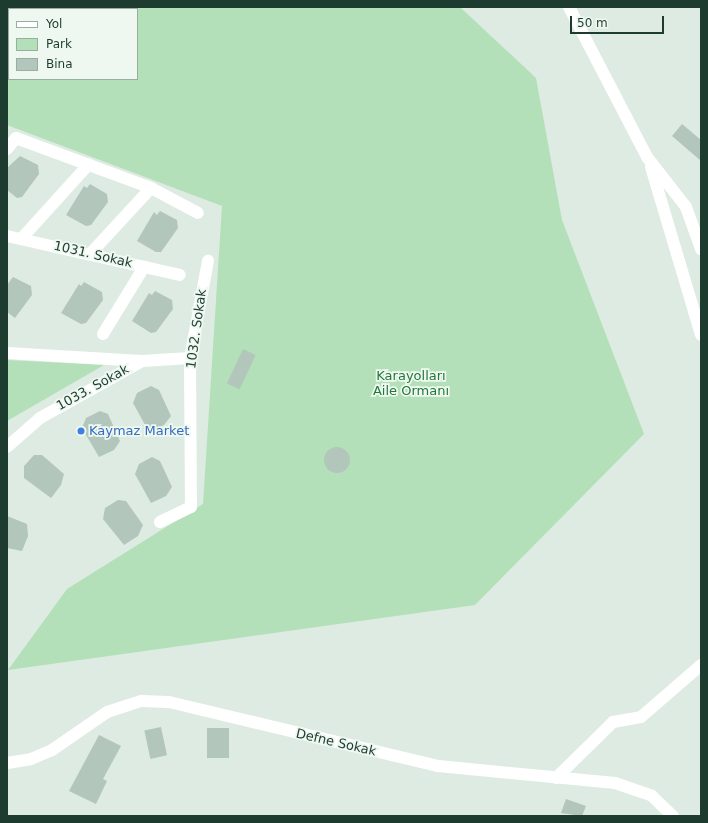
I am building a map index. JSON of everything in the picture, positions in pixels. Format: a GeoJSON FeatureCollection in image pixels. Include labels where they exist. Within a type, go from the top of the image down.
{"type":"FeatureCollection","features":[{"type":"Feature","properties":{"kind":"street"},"geometry":{"type":"LineString","coordinates":[[569,7],[647,157],[686,208],[701,249]]}},
{"type":"Feature","properties":{"kind":"street"},"geometry":{"type":"LineString","coordinates":[[7,149],[16,138],[150,188],[198,213]]}},
{"type":"Feature","properties":{"kind":"street"},"geometry":{"type":"LineString","coordinates":[[647,157],[701,335]]}},
{"type":"Feature","properties":{"kind":"street"},"geometry":{"type":"LineString","coordinates":[[21,239],[89,164]]}},
{"type":"Feature","properties":{"kind":"street"},"geometry":{"type":"LineString","coordinates":[[90,254],[150,188]]}},
{"type":"Feature","properties":{"kind":"street","name":"1031. Sokak"},"geometry":{"type":"LineString","coordinates":[[7,236],[180,275]]}},
{"type":"Feature","properties":{"kind":"street","name":"1032. Sokak"},"geometry":{"type":"LineString","coordinates":[[160,522],[191,506],[190,358],[208,261]]}},
{"type":"Feature","properties":{"kind":"street"},"geometry":{"type":"LineString","coordinates":[[102,334],[144,267]]}},
{"type":"Feature","properties":{"kind":"street"},"geometry":{"type":"LineString","coordinates":[[7,353],[142,361]]}},
{"type":"Feature","properties":{"kind":"street","name":"1033. Sokak"},"geometry":{"type":"LineString","coordinates":[[7,447],[40,418],[142,361],[190,358]]}},
{"type":"Feature","properties":{"kind":"street"},"geometry":{"type":"LineString","coordinates":[[556,778],[613,722],[641,717],[701,665]]}},
{"type":"Feature","properties":{"kind":"street","name":"Defne Sokak"},"geometry":{"type":"LineString","coordinates":[[7,763],[31,760],[52,750],[106,712],[141,701],[155,702],[438,766],[615,783],[652,796],[673,816]]}},
{"type":"Feature","properties":{"kind":"green space","name":"Karayolları Aile Ormanı"},"geometry":{"type":"Polygon","coordinates":[[[7,7],[460,7],[536,78],[562,220],[644,434],[475,605],[8,670],[67,589],[203,504],[222,206],[7,125],[7,7]]]}},
{"type":"Feature","properties":{"kind":"green space"},"geometry":{"type":"Polygon","coordinates":[[[7,360],[104,365],[7,421],[7,360]]]}},
{"type":"Feature","properties":{"kind":"building"},"geometry":{"type":"Polygon","coordinates":[[[682,124],[701,140],[701,161],[672,136],[682,124]]]}},
{"type":"Feature","properties":{"kind":"building"},"geometry":{"type":"Polygon","coordinates":[[[20,156],[38,165],[39,174],[22,197],[17,198],[7,190],[7,168],[20,156]]]}},
{"type":"Feature","properties":{"kind":"building"},"geometry":{"type":"Polygon","coordinates":[[[90,184],[107,194],[108,202],[91,225],[86,226],[66,215],[84,186],[87,188],[90,184]]]}},
{"type":"Feature","properties":{"kind":"building"},"geometry":{"type":"Polygon","coordinates":[[[160,211],[177,220],[178,228],[161,252],[156,252],[137,241],[154,212],[157,215],[160,211]]]}},
{"type":"Feature","properties":{"kind":"building"},"geometry":{"type":"Polygon","coordinates":[[[13,277],[31,286],[32,295],[15,318],[7,312],[7,285],[13,277]]]}},
{"type":"Feature","properties":{"kind":"building"},"geometry":{"type":"Polygon","coordinates":[[[84,282],[102,292],[103,300],[86,323],[81,324],[61,313],[79,284],[81,286],[84,282]]]}},
{"type":"Feature","properties":{"kind":"building"},"geometry":{"type":"Polygon","coordinates":[[[155,291],[172,300],[173,309],[156,332],[151,333],[132,321],[149,293],[152,295],[155,291]]]}},
{"type":"Feature","properties":{"kind":"building"},"geometry":{"type":"Polygon","coordinates":[[[243,349],[256,355],[240,389],[227,383],[243,349]]]}},
{"type":"Feature","properties":{"kind":"building"},"geometry":{"type":"Polygon","coordinates":[[[151,386],[159,390],[171,416],[164,425],[149,432],[133,403],[137,393],[151,386]]]}},
{"type":"Feature","properties":{"kind":"building"},"geometry":{"type":"Polygon","coordinates":[[[100,411],[108,414],[120,441],[114,450],[99,457],[82,428],[86,418],[100,411]]]}},
{"type":"Feature","properties":{"kind":"building"},"geometry":{"type":"Polygon","coordinates":[[[337,447],[346,451],[350,460],[346,469],[337,473],[328,469],[324,460],[328,451],[337,447]]]}},
{"type":"Feature","properties":{"kind":"building"},"geometry":{"type":"Polygon","coordinates":[[[34,455],[42,455],[64,474],[61,485],[51,498],[24,478],[24,466],[34,455]]]}},
{"type":"Feature","properties":{"kind":"building"},"geometry":{"type":"Polygon","coordinates":[[[152,457],[160,461],[172,487],[166,496],[151,503],[135,474],[139,464],[152,457]]]}},
{"type":"Feature","properties":{"kind":"building"},"geometry":{"type":"Polygon","coordinates":[[[118,500],[126,501],[143,525],[138,536],[124,545],[103,519],[105,508],[118,500]]]}},
{"type":"Feature","properties":{"kind":"building"},"geometry":{"type":"Polygon","coordinates":[[[7,516],[27,524],[28,536],[22,551],[7,548],[7,516]]]}},
{"type":"Feature","properties":{"kind":"building"},"geometry":{"type":"Polygon","coordinates":[[[161,727],[167,755],[150,759],[144,731],[161,727]]]}},
{"type":"Feature","properties":{"kind":"building"},"geometry":{"type":"Polygon","coordinates":[[[207,728],[229,728],[229,758],[207,758],[207,728]]]}},
{"type":"Feature","properties":{"kind":"building"},"geometry":{"type":"Polygon","coordinates":[[[99,735],[121,746],[103,779],[107,781],[96,804],[69,791],[99,735]]]}},
{"type":"Feature","properties":{"kind":"building"},"geometry":{"type":"Polygon","coordinates":[[[566,799],[586,806],[582,816],[561,813],[566,799]]]}},
{"type":"Feature","properties":{"kind":"place","name":"Kaymaz Market"},"geometry":{"type":"Point","coordinates":[81,431]}}]}
